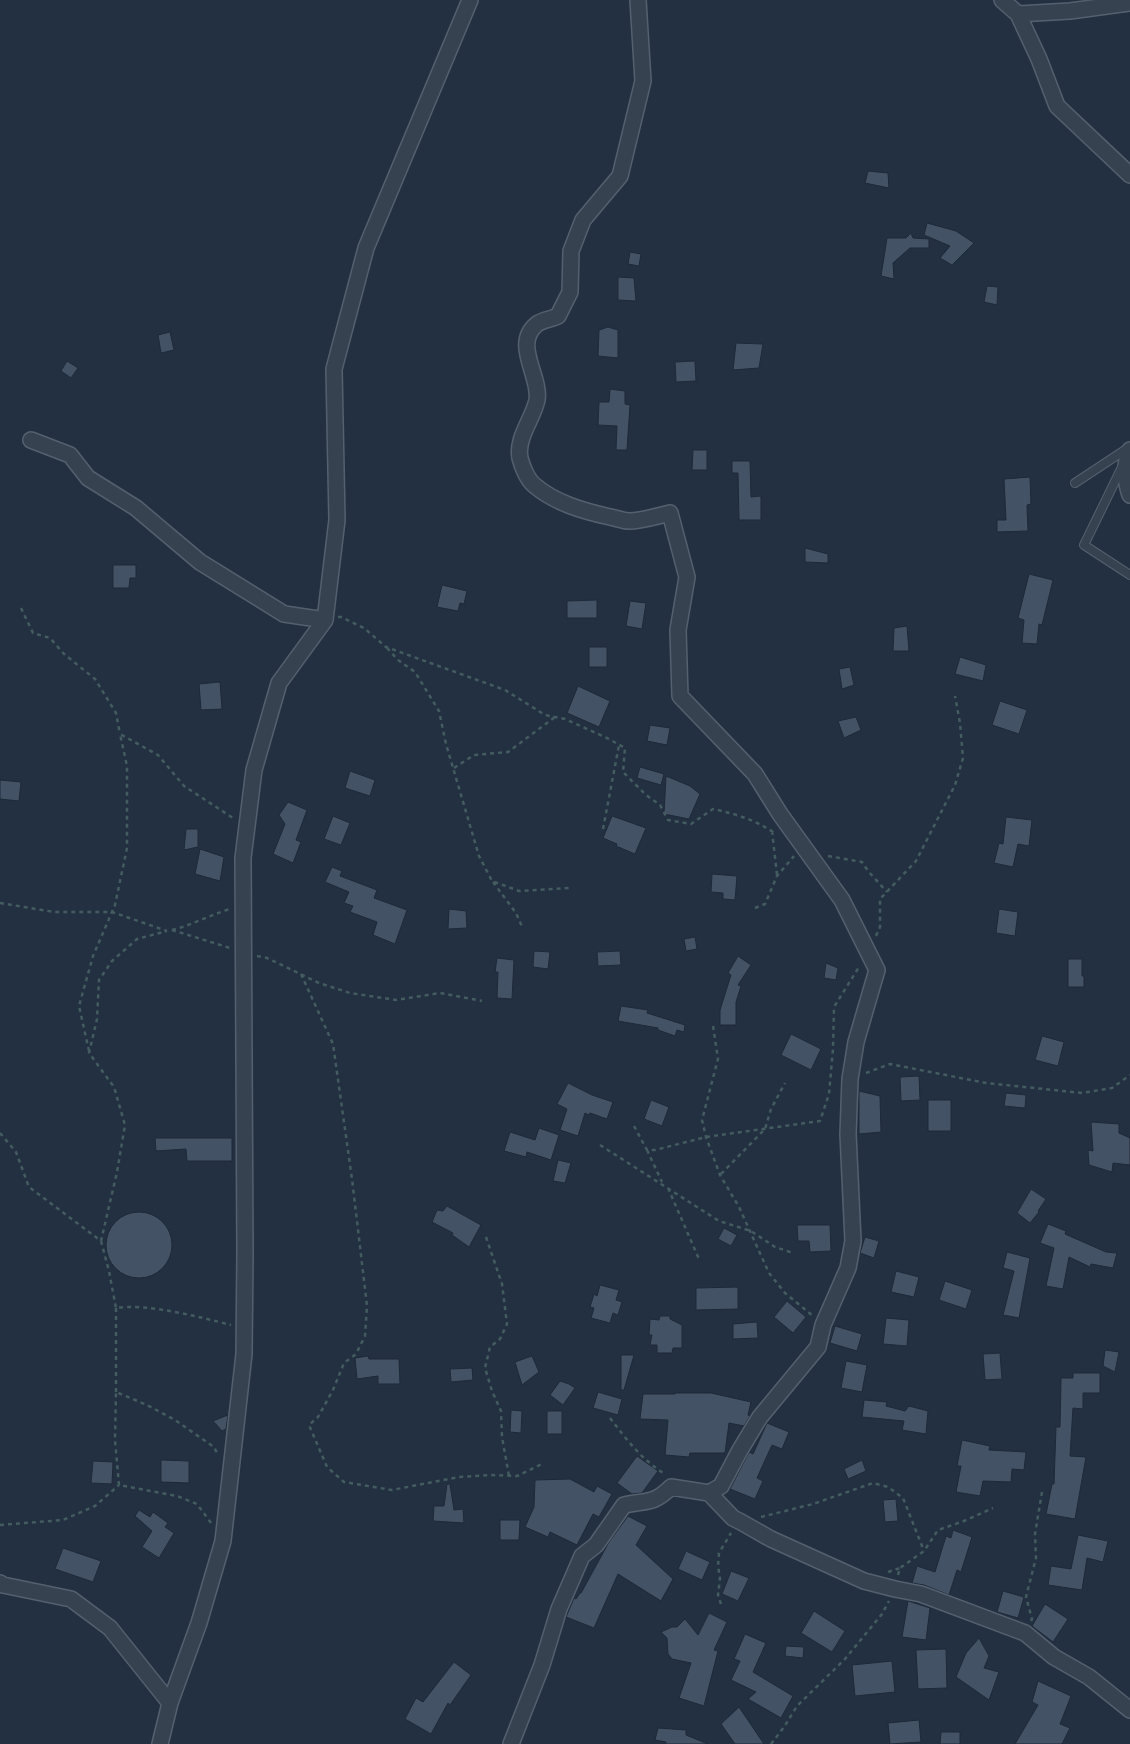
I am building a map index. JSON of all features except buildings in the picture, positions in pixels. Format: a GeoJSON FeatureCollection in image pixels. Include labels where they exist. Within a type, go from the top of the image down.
{"type":"FeatureCollection","features":[{"type":"Feature","properties":{"kind":"street"},"geometry":{"type":"LineString","coordinates":[[160,1744],[170,1703],[199,1623],[223,1541],[237,1425],[244,1341],[243,858],[254,770],[280,683],[325,620],[337,520],[334,369],[366,248],[470,0]]}},
{"type":"Feature","properties":{"kind":"street"},"geometry":{"type":"LineString","coordinates":[[638,0],[643,81],[620,176],[583,220],[571,251],[570,292],[558,316],[538,324],[529,334],[527,346],[537,398],[530,420],[520,441],[520,457],[532,484],[559,501],[592,513],[628,521],[670,513],[687,577],[678,630],[680,696],[755,774],[780,814],[842,900],[877,970],[856,1042],[850,1079],[848,1134],[853,1241],[848,1268],[823,1325],[818,1347],[760,1417],[721,1486],[709,1493]]}},
{"type":"Feature","properties":{"kind":"street"},"geometry":{"type":"LineString","coordinates":[[1002,0],[1018,14],[1039,59],[1057,106],[1130,175]]}},
{"type":"Feature","properties":{"kind":"street"},"geometry":{"type":"LineString","coordinates":[[1018,14],[1070,11],[1130,3]]}},
{"type":"Feature","properties":{"kind":"street"},"geometry":{"type":"LineString","coordinates":[[31,440],[70,455],[88,478],[136,508],[200,562],[284,614],[325,620]]}},
{"type":"Feature","properties":{"kind":"street"},"geometry":{"type":"LineString","coordinates":[[1128,453],[1128,489],[1130,495]]}},
{"type":"Feature","properties":{"kind":"street"},"geometry":{"type":"LineString","coordinates":[[511,1744],[542,1665],[559,1609],[582,1556],[596,1545],[624,1505],[661,1498],[671,1487],[709,1493],[737,1520],[771,1539],[864,1580],[921,1594],[1025,1633],[1054,1657],[1089,1677],[1130,1710]]}},
{"type":"Feature","properties":{"kind":"street"},"geometry":{"type":"LineString","coordinates":[[0,1583],[71,1599],[110,1628],[170,1703]]}},
{"type":"Feature","properties":{"kind":"lane"},"geometry":{"type":"LineString","coordinates":[[1075,483],[1128,453]]}},
{"type":"Feature","properties":{"kind":"lane"},"geometry":{"type":"LineString","coordinates":[[1128,453],[1084,545],[1130,575]]}},
{"type":"Feature","properties":{"kind":"path"},"geometry":{"type":"LineString","coordinates":[[21,608],[33,633],[50,638],[64,654],[95,679],[116,713],[126,766],[127,848],[112,912],[92,956],[79,1006],[89,1053],[114,1087],[125,1125],[117,1172],[101,1241],[116,1308],[115,1440],[120,1485]]}},
{"type":"Feature","properties":{"kind":"path"},"geometry":{"type":"LineString","coordinates":[[325,620],[341,617],[364,628],[398,660],[415,672],[439,711],[446,744],[479,856],[492,881],[516,913],[523,929]]}},
{"type":"Feature","properties":{"kind":"path"},"geometry":{"type":"LineString","coordinates":[[386,647],[505,690],[545,715],[565,719],[619,744],[625,748],[623,772],[646,795],[660,805],[668,820],[691,824],[713,809],[738,815],[766,827],[780,837]]}},
{"type":"Feature","properties":{"kind":"path"},"geometry":{"type":"LineString","coordinates":[[647,1150],[655,1150],[706,1137],[820,1121],[830,1094],[834,1007],[868,952],[880,927],[880,899],[916,861],[955,785],[963,758],[960,723],[955,696]]}},
{"type":"Feature","properties":{"kind":"path"},"geometry":{"type":"LineString","coordinates":[[454,768],[474,755],[508,752],[555,717]]}},
{"type":"Feature","properties":{"kind":"path"},"geometry":{"type":"LineString","coordinates":[[120,734],[158,755],[184,786],[247,827]]}},
{"type":"Feature","properties":{"kind":"path"},"geometry":{"type":"LineString","coordinates":[[603,829],[619,744]]}},
{"type":"Feature","properties":{"kind":"path"},"geometry":{"type":"LineString","coordinates":[[772,832],[777,876]]}},
{"type":"Feature","properties":{"kind":"path"},"geometry":{"type":"LineString","coordinates":[[755,908],[766,904],[777,876],[796,853],[838,857],[862,862],[887,892]]}},
{"type":"Feature","properties":{"kind":"path"},"geometry":{"type":"LineString","coordinates":[[492,881],[519,891],[570,888]]}},
{"type":"Feature","properties":{"kind":"path"},"geometry":{"type":"LineString","coordinates":[[0,903],[54,912],[112,912],[167,931]]}},
{"type":"Feature","properties":{"kind":"path"},"geometry":{"type":"LineString","coordinates":[[89,1053],[97,1019],[99,980],[112,961],[137,939],[187,926],[213,914],[244,905]]}},
{"type":"Feature","properties":{"kind":"path"},"geometry":{"type":"LineString","coordinates":[[172,930],[244,953],[267,958],[319,983],[350,993],[396,1000],[440,993],[482,1002]]}},
{"type":"Feature","properties":{"kind":"path"},"geometry":{"type":"LineString","coordinates":[[301,974],[332,1044],[352,1179],[367,1306],[366,1336],[356,1354],[344,1364],[318,1416],[309,1425],[327,1467],[344,1482],[392,1490],[459,1477],[517,1476],[542,1464]]}},
{"type":"Feature","properties":{"kind":"path"},"geometry":{"type":"LineString","coordinates":[[713,1026],[718,1059],[702,1120],[706,1137],[720,1175],[739,1207],[769,1273],[784,1293],[823,1325]]}},
{"type":"Feature","properties":{"kind":"path"},"geometry":{"type":"LineString","coordinates":[[850,1079],[890,1064],[986,1083],[1082,1093],[1112,1088],[1130,1075]]}},
{"type":"Feature","properties":{"kind":"path"},"geometry":{"type":"LineString","coordinates":[[720,1175],[765,1129],[771,1109],[785,1083]]}},
{"type":"Feature","properties":{"kind":"path"},"geometry":{"type":"LineString","coordinates":[[634,1126],[661,1182],[719,1221],[751,1232],[775,1247],[793,1254]]}},
{"type":"Feature","properties":{"kind":"path"},"geometry":{"type":"LineString","coordinates":[[0,1133],[16,1152],[29,1187],[101,1241]]}},
{"type":"Feature","properties":{"kind":"path"},"geometry":{"type":"LineString","coordinates":[[600,1145],[668,1187],[699,1259]]}},
{"type":"Feature","properties":{"kind":"path"},"geometry":{"type":"LineString","coordinates":[[486,1237],[502,1284],[507,1324],[500,1339],[490,1347],[485,1368],[501,1412],[502,1437],[509,1476]]}},
{"type":"Feature","properties":{"kind":"path"},"geometry":{"type":"LineString","coordinates":[[116,1308],[128,1306],[160,1310],[198,1316],[234,1325],[244,1341]]}},
{"type":"Feature","properties":{"kind":"path"},"geometry":{"type":"LineString","coordinates":[[116,1392],[147,1405],[175,1420],[214,1447],[218,1455]]}},
{"type":"Feature","properties":{"kind":"path"},"geometry":{"type":"LineString","coordinates":[[610,1418],[632,1445],[655,1468],[668,1476]]}},
{"type":"Feature","properties":{"kind":"path"},"geometry":{"type":"LineString","coordinates":[[721,1604],[718,1595],[720,1578],[718,1566],[719,1553],[737,1520],[813,1504],[873,1483],[888,1487],[903,1498],[924,1551]]}},
{"type":"Feature","properties":{"kind":"path"},"geometry":{"type":"LineString","coordinates":[[120,1485],[177,1496],[197,1504],[223,1541]]}},
{"type":"Feature","properties":{"kind":"path"},"geometry":{"type":"LineString","coordinates":[[0,1525],[63,1520],[95,1506],[120,1485]]}},
{"type":"Feature","properties":{"kind":"path"},"geometry":{"type":"LineString","coordinates":[[1025,1633],[1032,1619],[1026,1597],[1036,1558],[1036,1534],[1042,1492]]}},
{"type":"Feature","properties":{"kind":"path"},"geometry":{"type":"LineString","coordinates":[[771,1744],[797,1706],[845,1659],[882,1614],[895,1589],[900,1568],[924,1551],[938,1530],[994,1508]]}}]}
